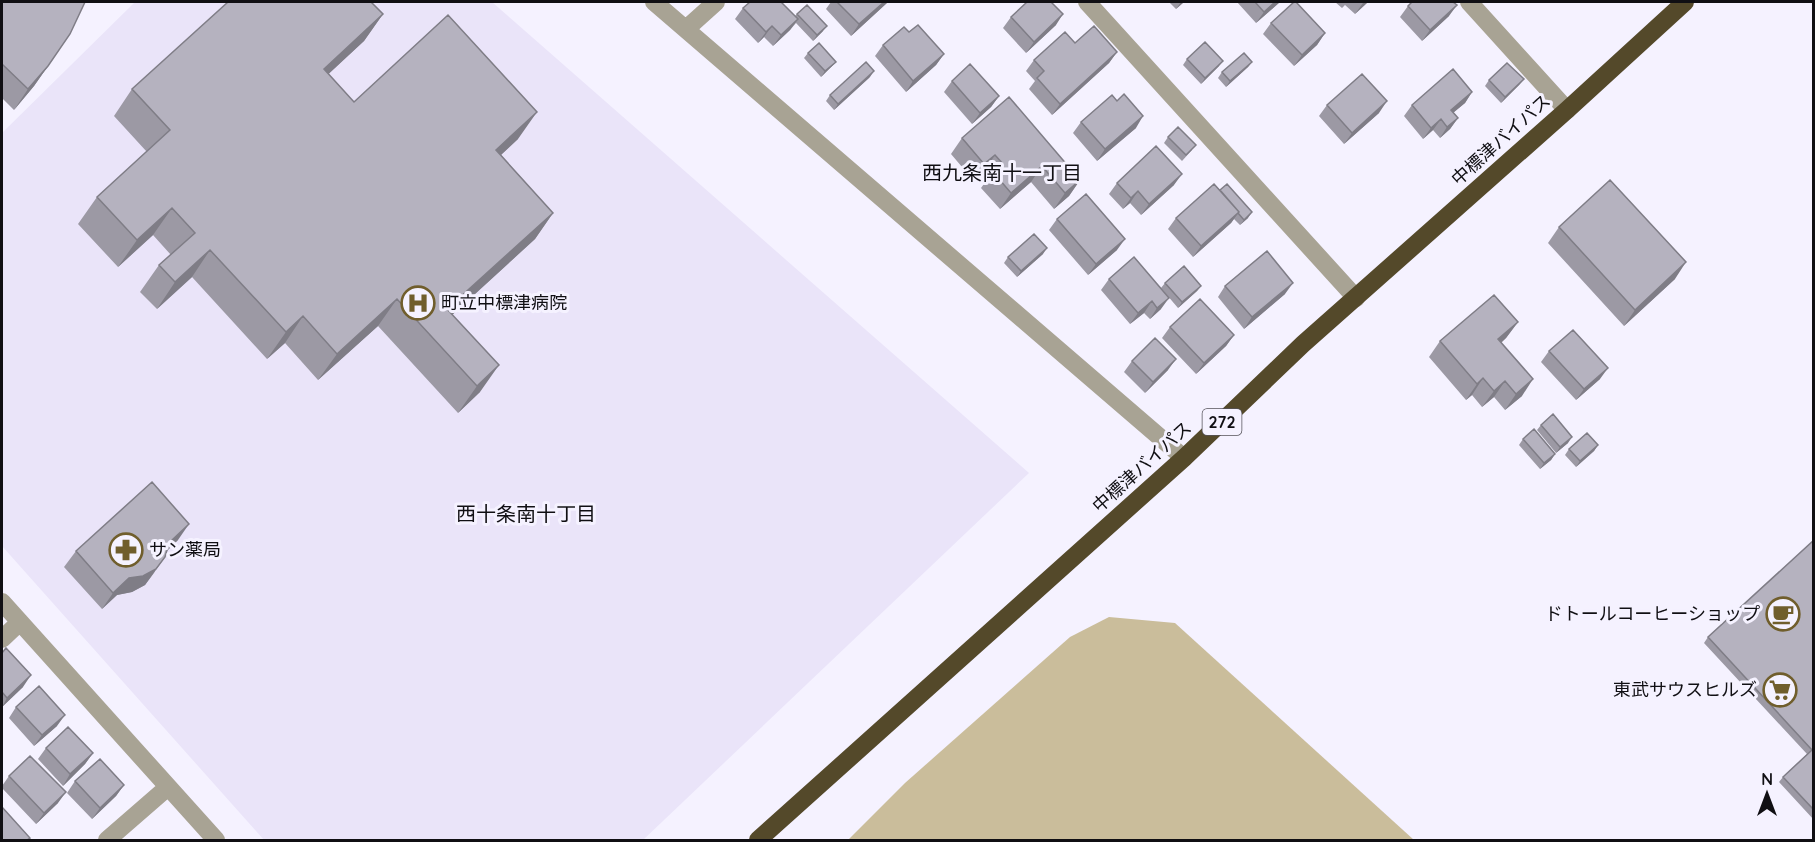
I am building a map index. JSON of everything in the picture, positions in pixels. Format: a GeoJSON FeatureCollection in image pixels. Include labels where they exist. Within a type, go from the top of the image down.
{"type":"FeatureCollection","features":[{"type":"Feature","properties":{"kind":"highway","name":"中標津バイパス"},"geometry":{"type":"LineString","coordinates":[[758,840],[1184,458],[1303,344],[1685,2]]}},
{"type":"Feature","properties":{"kind":"street"},"geometry":{"type":"LineString","coordinates":[[654,2],[1184,458]]}},
{"type":"Feature","properties":{"kind":"street"},"geometry":{"type":"LineString","coordinates":[[686,28],[716,2]]}},
{"type":"Feature","properties":{"kind":"street"},"geometry":{"type":"LineString","coordinates":[[1087,2],[1356,298]]}},
{"type":"Feature","properties":{"kind":"street"},"geometry":{"type":"LineString","coordinates":[[1469,2],[1567,110]]}},
{"type":"Feature","properties":{"kind":"street"},"geometry":{"type":"LineString","coordinates":[[2,602],[216,840]]}},
{"type":"Feature","properties":{"kind":"street"},"geometry":{"type":"LineString","coordinates":[[2,639],[20,622]]}},
{"type":"Feature","properties":{"kind":"street"},"geometry":{"type":"LineString","coordinates":[[107,840],[168,787]]}},
{"type":"Feature","properties":{"kind":"shaded area","name":"町立中標津病院"},"geometry":{"type":"Polygon","coordinates":[[[135,2],[492,2],[1029,473],[643,840],[264,840],[2,546],[2,133],[135,2]]]}},
{"type":"Feature","properties":{"kind":"shaded area"},"geometry":{"type":"Polygon","coordinates":[[[1109,617],[1175,623],[1414,840],[848,840],[905,783],[1070,637],[1109,617]]]}},
{"type":"Feature","properties":{"kind":"building"},"geometry":{"type":"Polygon","coordinates":[[[2,2],[85,2],[70,34],[48,66],[28,89],[2,64],[2,2]]]}},
{"type":"Feature","properties":{"kind":"building"},"geometry":{"type":"Polygon","coordinates":[[[228,2],[371,2],[383,14],[324,69],[354,102],[448,15],[537,112],[496,150],[553,213],[447,309],[499,365],[477,386],[397,299],[337,354],[303,316],[286,332],[210,250],[175,282],[159,265],[195,233],[172,208],[137,240],[97,197],[170,130],[132,89],[228,2]]]}},
{"type":"Feature","properties":{"kind":"building"},"geometry":{"type":"Polygon","coordinates":[[[750,2],[781,2],[798,19],[781,35],[772,26],[766,32],[743,8],[750,2]]]}},
{"type":"Feature","properties":{"kind":"building"},"geometry":{"type":"Polygon","coordinates":[[[837,2],[884,2],[859,24],[837,2]]]}},
{"type":"Feature","properties":{"kind":"building"},"geometry":{"type":"Polygon","coordinates":[[[1027,2],[1051,2],[1063,14],[1034,42],[1011,17],[1027,2]]]}},
{"type":"Feature","properties":{"kind":"building"},"geometry":{"type":"Polygon","coordinates":[[[1255,2],[1275,2],[1264,12],[1255,2]]]}},
{"type":"Feature","properties":{"kind":"building"},"geometry":{"type":"Polygon","coordinates":[[[1294,2],[1325,33],[1302,55],[1271,23],[1294,2]]]}},
{"type":"Feature","properties":{"kind":"building"},"geometry":{"type":"Polygon","coordinates":[[[1412,2],[1453,2],[1457,5],[1430,30],[1408,6],[1412,2]]]}},
{"type":"Feature","properties":{"kind":"building"},"geometry":{"type":"Polygon","coordinates":[[[807,5],[827,26],[817,35],[797,14],[807,5]]]}},
{"type":"Feature","properties":{"kind":"building"},"geometry":{"type":"Polygon","coordinates":[[[918,25],[944,54],[913,81],[883,45],[904,27],[909,32],[918,25]]]}},
{"type":"Feature","properties":{"kind":"building"},"geometry":{"type":"Polygon","coordinates":[[[1094,26],[1117,52],[1060,104],[1037,78],[1044,71],[1034,60],[1065,32],[1075,43],[1094,26]]]}},
{"type":"Feature","properties":{"kind":"building"},"geometry":{"type":"Polygon","coordinates":[[[1205,42],[1223,61],[1205,78],[1187,59],[1205,42]]]}},
{"type":"Feature","properties":{"kind":"building"},"geometry":{"type":"Polygon","coordinates":[[[819,43],[836,62],[825,71],[808,53],[819,43]]]}},
{"type":"Feature","properties":{"kind":"building"},"geometry":{"type":"Polygon","coordinates":[[[1244,53],[1252,62],[1230,81],[1222,72],[1244,53]]]}},
{"type":"Feature","properties":{"kind":"building"},"geometry":{"type":"Polygon","coordinates":[[[866,62],[874,71],[838,104],[830,95],[866,62]]]}},
{"type":"Feature","properties":{"kind":"building"},"geometry":{"type":"Polygon","coordinates":[[[1507,63],[1524,79],[1505,97],[1489,80],[1507,63]]]}},
{"type":"Feature","properties":{"kind":"building"},"geometry":{"type":"Polygon","coordinates":[[[970,64],[999,96],[980,113],[952,81],[970,64]]]}},
{"type":"Feature","properties":{"kind":"building"},"geometry":{"type":"Polygon","coordinates":[[[1453,69],[1472,92],[1451,110],[1458,118],[1447,127],[1441,119],[1431,128],[1412,105],[1453,69]]]}},
{"type":"Feature","properties":{"kind":"building"},"geometry":{"type":"Polygon","coordinates":[[[1362,74],[1387,101],[1352,133],[1327,105],[1362,74]]]}},
{"type":"Feature","properties":{"kind":"building"},"geometry":{"type":"Polygon","coordinates":[[[1124,94],[1143,116],[1105,149],[1081,122],[1112,95],[1117,101],[1124,94]]]}},
{"type":"Feature","properties":{"kind":"building"},"geometry":{"type":"Polygon","coordinates":[[[1009,97],[1080,180],[1065,193],[1042,166],[1011,193],[993,172],[1003,164],[995,155],[984,164],[962,138],[1009,97]]]}},
{"type":"Feature","properties":{"kind":"building"},"geometry":{"type":"Polygon","coordinates":[[[1178,127],[1196,145],[1186,155],[1168,137],[1178,127]]]}},
{"type":"Feature","properties":{"kind":"building"},"geometry":{"type":"Polygon","coordinates":[[[1156,146],[1182,174],[1149,204],[1138,191],[1131,198],[1117,183],[1156,146]]]}},
{"type":"Feature","properties":{"kind":"building"},"geometry":{"type":"Polygon","coordinates":[[[1610,180],[1686,262],[1635,310],[1559,227],[1610,180]]]}},
{"type":"Feature","properties":{"kind":"building"},"geometry":{"type":"Polygon","coordinates":[[[1214,184],[1239,212],[1201,246],[1176,218],[1214,184]]]}},
{"type":"Feature","properties":{"kind":"building"},"geometry":{"type":"Polygon","coordinates":[[[1227,184],[1252,212],[1244,220],[1220,190],[1227,184]]]}},
{"type":"Feature","properties":{"kind":"building"},"geometry":{"type":"Polygon","coordinates":[[[1086,194],[1125,239],[1096,264],[1057,219],[1086,194]]]}},
{"type":"Feature","properties":{"kind":"building"},"geometry":{"type":"Polygon","coordinates":[[[1034,234],[1047,248],[1021,271],[1008,257],[1034,234]]]}},
{"type":"Feature","properties":{"kind":"building"},"geometry":{"type":"Polygon","coordinates":[[[1267,251],[1293,283],[1252,317],[1225,286],[1267,251]]]}},
{"type":"Feature","properties":{"kind":"building"},"geometry":{"type":"Polygon","coordinates":[[[1134,257],[1169,298],[1157,308],[1152,301],[1138,313],[1109,279],[1134,257]]]}},
{"type":"Feature","properties":{"kind":"building"},"geometry":{"type":"Polygon","coordinates":[[[1184,266],[1201,286],[1182,302],[1165,283],[1184,266]]]}},
{"type":"Feature","properties":{"kind":"building"},"geometry":{"type":"Polygon","coordinates":[[[1494,295],[1518,322],[1498,339],[1533,379],[1516,394],[1505,381],[1494,391],[1483,378],[1477,384],[1440,341],[1494,295]]]}},
{"type":"Feature","properties":{"kind":"building"},"geometry":{"type":"Polygon","coordinates":[[[1200,299],[1234,335],[1204,363],[1170,327],[1200,299]]]}},
{"type":"Feature","properties":{"kind":"building"},"geometry":{"type":"Polygon","coordinates":[[[1573,330],[1608,368],[1584,389],[1549,351],[1573,330]]]}},
{"type":"Feature","properties":{"kind":"building"},"geometry":{"type":"Polygon","coordinates":[[[1155,338],[1176,359],[1153,382],[1132,361],[1155,338]]]}},
{"type":"Feature","properties":{"kind":"building"},"geometry":{"type":"Polygon","coordinates":[[[1553,414],[1572,437],[1560,447],[1541,425],[1553,414]]]}},
{"type":"Feature","properties":{"kind":"building"},"geometry":{"type":"Polygon","coordinates":[[[1534,429],[1555,454],[1544,463],[1523,439],[1534,429]]]}},
{"type":"Feature","properties":{"kind":"building"},"geometry":{"type":"Polygon","coordinates":[[[1587,433],[1598,445],[1580,461],[1569,449],[1587,433]]]}},
{"type":"Feature","properties":{"kind":"building","name":"サン薬局"},"geometry":{"type":"Polygon","coordinates":[[[152,482],[189,524],[169,543],[165,557],[156,569],[143,576],[129,578],[113,593],[76,551],[152,482]]]}},
{"type":"Feature","properties":{"kind":"building","name":"東武サウスヒルズ"},"geometry":{"type":"Polygon","coordinates":[[[1814,540],[1814,810],[1783,777],[1812,750],[1708,637],[1814,540]]]}},
{"type":"Feature","properties":{"kind":"building"},"geometry":{"type":"Polygon","coordinates":[[[6,648],[31,675],[7,698],[2,692],[2,653],[6,648]]]}},
{"type":"Feature","properties":{"kind":"building"},"geometry":{"type":"Polygon","coordinates":[[[39,686],[65,715],[42,735],[16,707],[39,686]]]}},
{"type":"Feature","properties":{"kind":"building"},"geometry":{"type":"Polygon","coordinates":[[[68,727],[93,753],[70,774],[46,748],[68,727]]]}},
{"type":"Feature","properties":{"kind":"building"},"geometry":{"type":"Polygon","coordinates":[[[30,756],[66,792],[44,813],[9,776],[30,756]]]}},
{"type":"Feature","properties":{"kind":"building"},"geometry":{"type":"Polygon","coordinates":[[[100,759],[124,785],[100,808],[75,781],[100,759]]]}},
{"type":"Feature","properties":{"kind":"building"},"geometry":{"type":"Polygon","coordinates":[[[2,807],[30,838],[2,840],[2,807]]]}},
{"type":"Feature","properties":{"kind":"place","name":"町立中標津病院"},"geometry":{"type":"Point","coordinates":[418,303]}},
{"type":"Feature","properties":{"kind":"place","name":"サン薬局"},"geometry":{"type":"Point","coordinates":[126,550]}},
{"type":"Feature","properties":{"kind":"place","name":"ドトールコーヒーショップ"},"geometry":{"type":"Point","coordinates":[1783,614]}},
{"type":"Feature","properties":{"kind":"place","name":"東武サウスヒルズ"},"geometry":{"type":"Point","coordinates":[1780,690]}},
{"type":"Feature","properties":{"kind":"district","name":"西九条南十一丁目"},"geometry":{"type":"Point","coordinates":[1002,173]}},
{"type":"Feature","properties":{"kind":"district","name":"西十条南十丁目"},"geometry":{"type":"Point","coordinates":[526,514]}}]}
